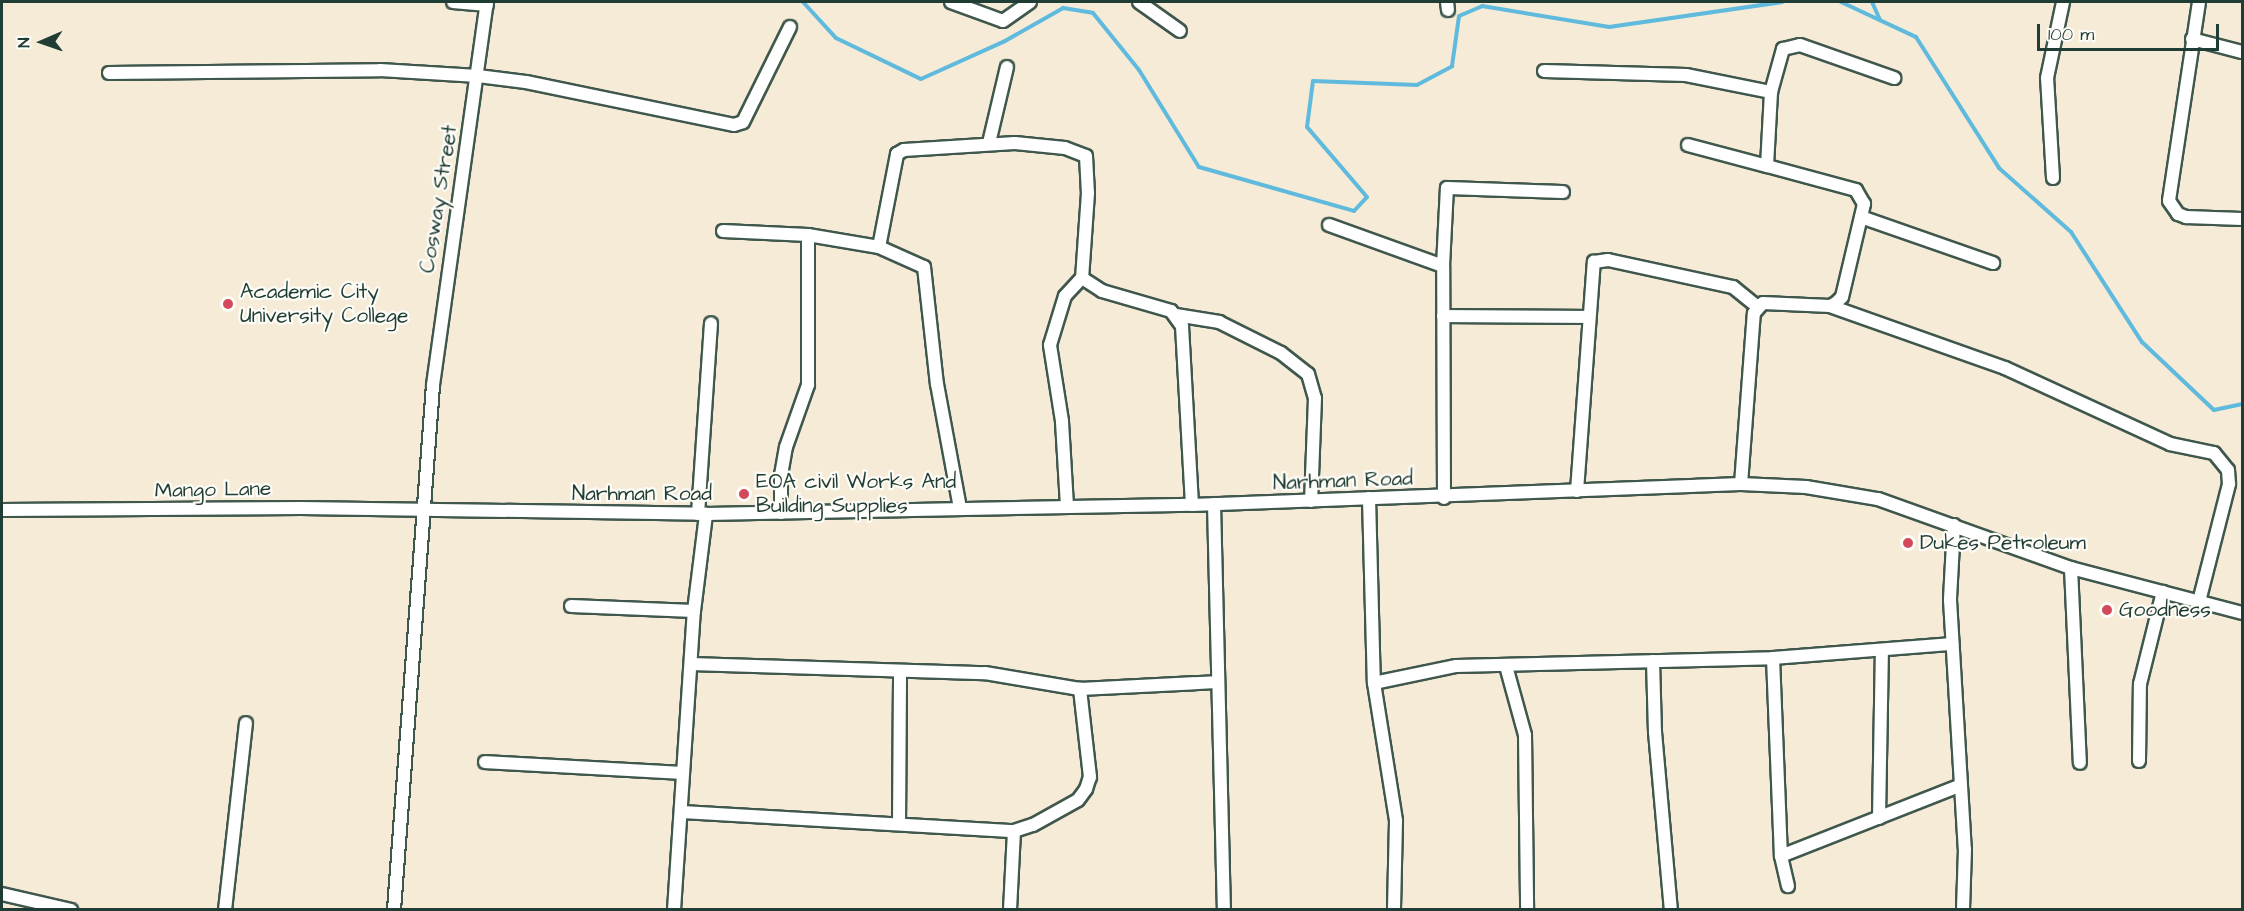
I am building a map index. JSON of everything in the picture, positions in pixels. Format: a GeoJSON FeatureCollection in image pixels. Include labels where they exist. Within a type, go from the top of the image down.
{"type":"FeatureCollection","features":[{"type":"Feature","properties":{"kind":"street"},"geometry":{"type":"LineString","coordinates":[[453,2],[487,3]]}},
{"type":"Feature","properties":{"kind":"street"},"geometry":{"type":"LineString","coordinates":[[951,2],[1003,21],[1030,2]]}},
{"type":"Feature","properties":{"kind":"street"},"geometry":{"type":"LineString","coordinates":[[1139,2],[1180,31]]}},
{"type":"Feature","properties":{"kind":"street"},"geometry":{"type":"LineString","coordinates":[[2052,178],[2047,78],[2062,2]]}},
{"type":"Feature","properties":{"kind":"street"},"geometry":{"type":"LineString","coordinates":[[2199,2],[2192,39],[2181,140],[2169,201],[2178,214],[2186,217],[2211,221],[2242,219]]}},
{"type":"Feature","properties":{"kind":"street","name":"Cosway Street"},"geometry":{"type":"LineString","coordinates":[[394,909],[426,511],[433,385],[487,3]]}},
{"type":"Feature","properties":{"kind":"street"},"geometry":{"type":"LineString","coordinates":[[108,72],[380,70],[477,76],[526,82],[734,125],[743,122],[790,27]]}},
{"type":"Feature","properties":{"kind":"street"},"geometry":{"type":"LineString","coordinates":[[2192,39],[2242,52]]}},
{"type":"Feature","properties":{"kind":"street"},"geometry":{"type":"LineString","coordinates":[[1767,166],[1771,93],[1783,49],[1794,44],[1894,78]]}},
{"type":"Feature","properties":{"kind":"street"},"geometry":{"type":"LineString","coordinates":[[988,143],[1007,67]]}},
{"type":"Feature","properties":{"kind":"street"},"geometry":{"type":"LineString","coordinates":[[1544,70],[1686,75],[1771,93]]}},
{"type":"Feature","properties":{"kind":"street"},"geometry":{"type":"LineString","coordinates":[[879,247],[897,154],[913,148],[988,143],[1039,144],[1086,156],[1088,193],[1082,278],[1065,296],[1050,345],[1062,421],[1067,506]]}},
{"type":"Feature","properties":{"kind":"street"},"geometry":{"type":"LineString","coordinates":[[1688,145],[1856,190],[1864,204],[1842,297],[1830,306]]}},
{"type":"Feature","properties":{"kind":"street"},"geometry":{"type":"LineString","coordinates":[[1444,498],[1443,266],[1447,188],[1563,192]]}},
{"type":"Feature","properties":{"kind":"street"},"geometry":{"type":"LineString","coordinates":[[1861,217],[1993,263]]}},
{"type":"Feature","properties":{"kind":"street"},"geometry":{"type":"LineString","coordinates":[[1329,225],[1443,266]]}},
{"type":"Feature","properties":{"kind":"street"},"geometry":{"type":"LineString","coordinates":[[723,231],[808,235],[879,247],[912,258],[927,274],[935,373],[960,508]]}},
{"type":"Feature","properties":{"kind":"street"},"geometry":{"type":"LineString","coordinates":[[781,513],[781,475],[786,447],[808,385],[808,235]]}},
{"type":"Feature","properties":{"kind":"street"},"geometry":{"type":"LineString","coordinates":[[1577,491],[1594,262],[1608,260],[1732,287],[1758,307]]}},
{"type":"Feature","properties":{"kind":"street"},"geometry":{"type":"LineString","coordinates":[[1082,278],[1102,291],[1176,315],[1220,322],[1281,353],[1308,374],[1315,398],[1311,501]]}},
{"type":"Feature","properties":{"kind":"street"},"geometry":{"type":"LineString","coordinates":[[1758,307],[1764,303],[1830,306],[2006,368],[2170,444],[2214,453],[2228,470],[2229,484],[2199,602]]}},
{"type":"Feature","properties":{"kind":"street"},"geometry":{"type":"LineString","coordinates":[[1741,484],[1758,307]]}},
{"type":"Feature","properties":{"kind":"street"},"geometry":{"type":"LineString","coordinates":[[1176,315],[1182,326],[1186,368],[1192,505]]}},
{"type":"Feature","properties":{"kind":"street"},"geometry":{"type":"LineString","coordinates":[[1443,316],[1589,317]]}},
{"type":"Feature","properties":{"kind":"street"},"geometry":{"type":"LineString","coordinates":[[674,909],[702,514],[711,323]]}},
{"type":"Feature","properties":{"kind":"street","name":"Narhman Road"},"geometry":{"type":"LineString","coordinates":[[426,511],[702,514],[1192,505],[1369,498],[1444,498],[1741,484],[1858,494],[1954,525],[2071,568],[2242,613]]}},
{"type":"Feature","properties":{"kind":"street"},"geometry":{"type":"LineString","coordinates":[[1369,498],[1374,683],[1395,811],[1394,909]]}},
{"type":"Feature","properties":{"kind":"street"},"geometry":{"type":"LineString","coordinates":[[1214,504],[1216,682],[1224,909]]}},
{"type":"Feature","properties":{"kind":"street","name":"Mango Lane"},"geometry":{"type":"LineString","coordinates":[[2,510],[426,511]]}},
{"type":"Feature","properties":{"kind":"street"},"geometry":{"type":"LineString","coordinates":[[1954,525],[1952,644],[1959,786],[1965,849],[1963,909]]}},
{"type":"Feature","properties":{"kind":"street"},"geometry":{"type":"LineString","coordinates":[[2071,568],[2080,763]]}},
{"type":"Feature","properties":{"kind":"street"},"geometry":{"type":"LineString","coordinates":[[2139,761],[2140,684],[2163,592]]}},
{"type":"Feature","properties":{"kind":"street"},"geometry":{"type":"LineString","coordinates":[[571,606],[694,610]]}},
{"type":"Feature","properties":{"kind":"street"},"geometry":{"type":"LineString","coordinates":[[1374,683],[1456,666],[1773,657],[1882,651],[1952,644]]}},
{"type":"Feature","properties":{"kind":"street"},"geometry":{"type":"LineString","coordinates":[[1879,818],[1882,651]]}},
{"type":"Feature","properties":{"kind":"street"},"geometry":{"type":"LineString","coordinates":[[1773,657],[1781,856],[1788,886]]}},
{"type":"Feature","properties":{"kind":"street"},"geometry":{"type":"LineString","coordinates":[[1653,661],[1671,909]]}},
{"type":"Feature","properties":{"kind":"street"},"geometry":{"type":"LineString","coordinates":[[691,664],[900,673],[985,673],[1080,689],[1216,682]]}},
{"type":"Feature","properties":{"kind":"street"},"geometry":{"type":"LineString","coordinates":[[1506,666],[1526,735],[1527,909]]}},
{"type":"Feature","properties":{"kind":"street"},"geometry":{"type":"LineString","coordinates":[[899,824],[900,673]]}},
{"type":"Feature","properties":{"kind":"street"},"geometry":{"type":"LineString","coordinates":[[682,812],[1014,831],[1033,825],[1069,805],[1086,789],[1090,777],[1080,689]]}},
{"type":"Feature","properties":{"kind":"street"},"geometry":{"type":"LineString","coordinates":[[225,909],[246,723]]}},
{"type":"Feature","properties":{"kind":"street"},"geometry":{"type":"LineString","coordinates":[[485,762],[682,773]]}},
{"type":"Feature","properties":{"kind":"street"},"geometry":{"type":"LineString","coordinates":[[1781,856],[1959,786]]}},
{"type":"Feature","properties":{"kind":"street"},"geometry":{"type":"LineString","coordinates":[[1010,909],[1014,831]]}},
{"type":"Feature","properties":{"kind":"street"},"geometry":{"type":"LineString","coordinates":[[2,894],[71,909]]}},
{"type":"Feature","properties":{"kind":"waterway"},"geometry":{"type":"LineString","coordinates":[[803,2],[836,38],[921,79],[1005,41],[1063,8],[1093,13],[1139,70],[1199,167],[1354,211],[1367,197],[1307,127],[1313,81],[1417,85],[1452,66],[1459,16],[1482,6],[1609,27],[1782,2]]}},
{"type":"Feature","properties":{"kind":"waterway"},"geometry":{"type":"LineString","coordinates":[[1841,2],[1916,37],[1999,168],[2071,232],[2142,342],[2214,410],[2242,404]]}},
{"type":"Feature","properties":{"kind":"waterway"},"geometry":{"type":"LineString","coordinates":[[1872,2],[1880,20]]}},
{"type":"Feature","properties":{"kind":"place","name":"Academic City University College"},"geometry":{"type":"Point","coordinates":[228,304]}},
{"type":"Feature","properties":{"kind":"place","name":"EOA civil Works And Building Supplies"},"geometry":{"type":"Point","coordinates":[744,494]}},
{"type":"Feature","properties":{"kind":"place","name":"Dukes Petroleum"},"geometry":{"type":"Point","coordinates":[1908,543]}},
{"type":"Feature","properties":{"kind":"place","name":"Goodness"},"geometry":{"type":"Point","coordinates":[2107,610]}}]}
